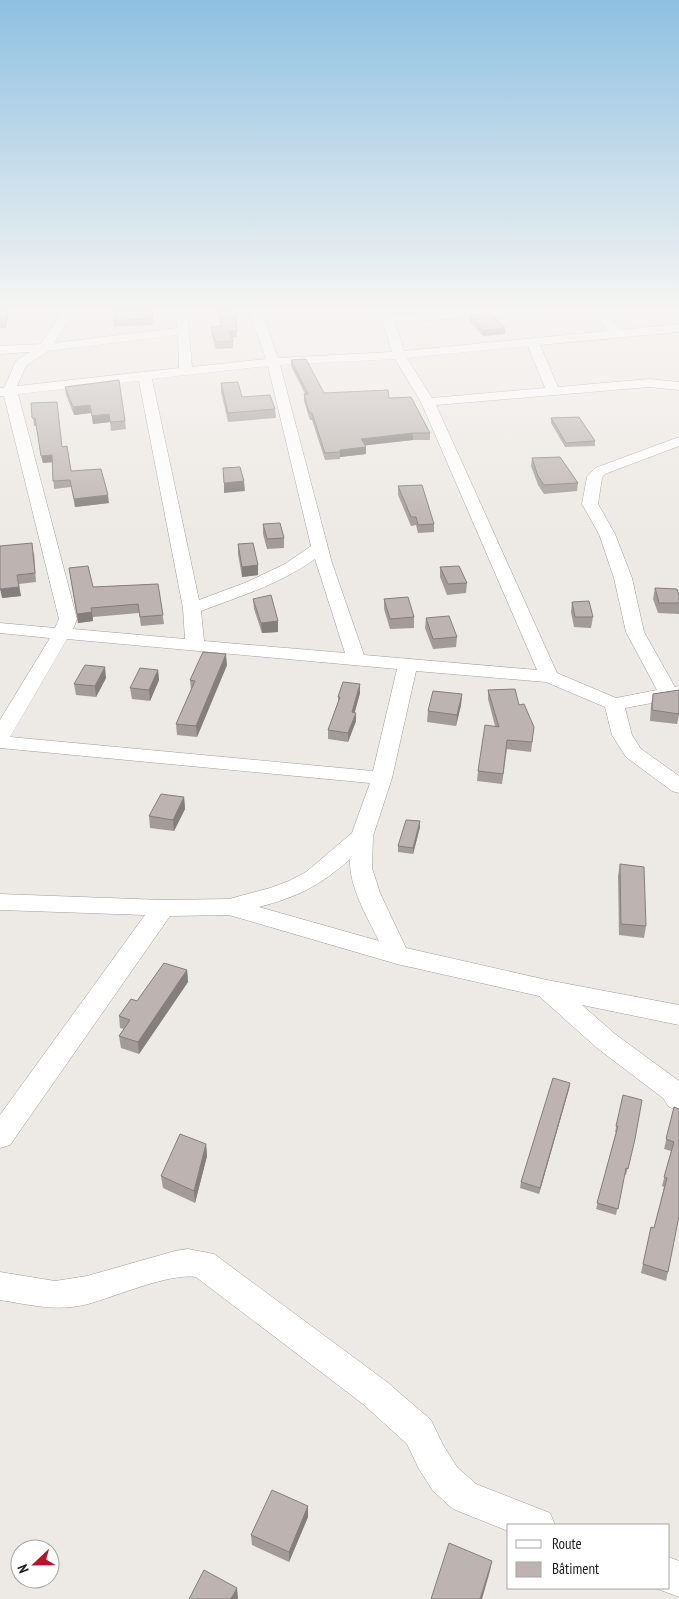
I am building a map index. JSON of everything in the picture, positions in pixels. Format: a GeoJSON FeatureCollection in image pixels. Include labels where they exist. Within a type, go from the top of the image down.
{"type":"FeatureCollection","features":[{"type":"Feature","properties":{"kind":"street"},"geometry":{"type":"LineString","coordinates":[[0,737],[68,620],[5,391],[65,385]]}},
{"type":"Feature","properties":{"kind":"street"},"geometry":{"type":"LineString","coordinates":[[147,385],[192,608],[194,645]]}},
{"type":"Feature","properties":{"kind":"street"},"geometry":{"type":"LineString","coordinates":[[279,385],[322,555],[356,660]]}},
{"type":"Feature","properties":{"kind":"street"},"geometry":{"type":"LineString","coordinates":[[417,385],[428,402],[549,677]]}},
{"type":"Feature","properties":{"kind":"street"},"geometry":{"type":"LineString","coordinates":[[550,385],[553,391]]}},
{"type":"Feature","properties":{"kind":"street"},"geometry":{"type":"LineString","coordinates":[[428,402],[630,385]]}},
{"type":"Feature","properties":{"kind":"street"},"geometry":{"type":"LineString","coordinates":[[665,385],[679,386]]}},
{"type":"Feature","properties":{"kind":"street"},"geometry":{"type":"LineString","coordinates":[[0,628],[549,677],[614,704],[674,693],[634,632],[623,578],[607,534],[590,504],[596,477],[600,471],[679,441]]}},
{"type":"Feature","properties":{"kind":"street"},"geometry":{"type":"LineString","coordinates":[[192,608],[253,586],[322,555]]}},
{"type":"Feature","properties":{"kind":"street"},"geometry":{"type":"LineString","coordinates":[[397,955],[368,893],[362,868],[362,836],[382,778],[408,664]]}},
{"type":"Feature","properties":{"kind":"street"},"geometry":{"type":"LineString","coordinates":[[614,704],[622,734],[634,753],[679,786]]}},
{"type":"Feature","properties":{"kind":"street"},"geometry":{"type":"LineString","coordinates":[[0,742],[382,778]]}},
{"type":"Feature","properties":{"kind":"street"},"geometry":{"type":"LineString","coordinates":[[0,902],[163,908],[229,907],[278,893],[304,883],[325,869],[362,836]]}},
{"type":"Feature","properties":{"kind":"street"},"geometry":{"type":"LineString","coordinates":[[229,907],[397,955],[547,989],[679,1015]]}},
{"type":"Feature","properties":{"kind":"street"},"geometry":{"type":"LineString","coordinates":[[0,1137],[163,908]]}},
{"type":"Feature","properties":{"kind":"street"},"geometry":{"type":"LineString","coordinates":[[547,989],[606,1041],[672,1090],[679,1099]]}},
{"type":"Feature","properties":{"kind":"street"},"geometry":{"type":"LineString","coordinates":[[0,1286],[55,1295],[87,1290],[174,1264],[188,1262],[203,1264],[376,1393],[419,1432],[431,1457],[445,1479],[465,1498],[535,1524]]}},
{"type":"Feature","properties":{"kind":"building"},"geometry":{"type":"Polygon","coordinates":[[[83,385],[120,385],[125,421],[110,422],[109,414],[92,416],[90,405],[73,407],[65,387],[83,385]]]}},
{"type":"Feature","properties":{"kind":"building"},"geometry":{"type":"Polygon","coordinates":[[[221,385],[239,385],[242,397],[270,395],[275,409],[228,413],[221,385]]]}},
{"type":"Feature","properties":{"kind":"building"},"geometry":{"type":"Polygon","coordinates":[[[303,385],[320,385],[324,393],[388,390],[389,398],[411,397],[430,433],[361,439],[366,447],[325,453],[312,413],[308,409],[304,394],[308,394],[303,385]]]}},
{"type":"Feature","properties":{"kind":"building"},"geometry":{"type":"Polygon","coordinates":[[[57,402],[62,447],[67,446],[71,471],[101,469],[108,495],[74,499],[70,480],[53,481],[52,455],[41,456],[35,418],[32,418],[31,403],[57,402]]]}},
{"type":"Feature","properties":{"kind":"building"},"geometry":{"type":"Polygon","coordinates":[[[579,417],[595,441],[566,443],[551,418],[579,417]]]}},
{"type":"Feature","properties":{"kind":"building"},"geometry":{"type":"Polygon","coordinates":[[[560,457],[578,483],[544,485],[538,476],[532,458],[560,457]]]}},
{"type":"Feature","properties":{"kind":"building"},"geometry":{"type":"Polygon","coordinates":[[[240,467],[244,481],[224,483],[223,468],[240,467]]]}},
{"type":"Feature","properties":{"kind":"building"},"geometry":{"type":"Polygon","coordinates":[[[422,485],[434,524],[418,525],[416,517],[411,517],[398,486],[422,485]]]}},
{"type":"Feature","properties":{"kind":"building"},"geometry":{"type":"Polygon","coordinates":[[[280,523],[284,538],[267,539],[263,524],[280,523]]]}},
{"type":"Feature","properties":{"kind":"building"},"geometry":{"type":"Polygon","coordinates":[[[32,543],[35,573],[17,575],[19,587],[0,589],[0,546],[32,543]]]}},
{"type":"Feature","properties":{"kind":"building"},"geometry":{"type":"Polygon","coordinates":[[[253,543],[258,565],[242,567],[238,544],[253,543]]]}},
{"type":"Feature","properties":{"kind":"building"},"geometry":{"type":"Polygon","coordinates":[[[88,566],[93,587],[158,584],[163,615],[140,617],[138,604],[91,608],[92,612],[77,614],[69,568],[88,566]]]}},
{"type":"Feature","properties":{"kind":"building"},"geometry":{"type":"Polygon","coordinates":[[[459,566],[467,583],[448,584],[440,567],[459,566]]]}},
{"type":"Feature","properties":{"kind":"building"},"geometry":{"type":"Polygon","coordinates":[[[655,588],[677,589],[679,603],[659,603],[655,588]]]}},
{"type":"Feature","properties":{"kind":"building"},"geometry":{"type":"Polygon","coordinates":[[[271,595],[278,621],[261,623],[253,599],[271,595]]]}},
{"type":"Feature","properties":{"kind":"building"},"geometry":{"type":"Polygon","coordinates":[[[408,597],[414,617],[390,619],[384,599],[408,597]]]}},
{"type":"Feature","properties":{"kind":"building"},"geometry":{"type":"Polygon","coordinates":[[[589,601],[593,617],[575,617],[572,602],[589,601]]]}},
{"type":"Feature","properties":{"kind":"building"},"geometry":{"type":"Polygon","coordinates":[[[449,616],[457,637],[433,639],[426,618],[449,616]]]}},
{"type":"Feature","properties":{"kind":"building"},"geometry":{"type":"Polygon","coordinates":[[[203,652],[226,654],[196,726],[176,724],[195,681],[190,680],[203,652]]]}},
{"type":"Feature","properties":{"kind":"building"},"geometry":{"type":"Polygon","coordinates":[[[85,665],[105,667],[95,686],[74,684],[85,665]]]}},
{"type":"Feature","properties":{"kind":"building"},"geometry":{"type":"Polygon","coordinates":[[[140,668],[158,670],[149,690],[130,688],[140,668]]]}},
{"type":"Feature","properties":{"kind":"building"},"geometry":{"type":"Polygon","coordinates":[[[343,682],[360,684],[352,712],[356,713],[348,733],[328,730],[340,697],[338,697],[343,682]]]}},
{"type":"Feature","properties":{"kind":"building"},"geometry":{"type":"Polygon","coordinates":[[[515,689],[519,705],[524,704],[534,727],[532,742],[507,740],[503,774],[478,771],[485,725],[499,727],[488,690],[515,689]]]}},
{"type":"Feature","properties":{"kind":"building"},"geometry":{"type":"Polygon","coordinates":[[[679,690],[679,714],[652,710],[653,694],[679,690]]]}},
{"type":"Feature","properties":{"kind":"building"},"geometry":{"type":"Polygon","coordinates":[[[433,691],[462,694],[457,715],[428,711],[433,691]]]}},
{"type":"Feature","properties":{"kind":"building"},"geometry":{"type":"Polygon","coordinates":[[[161,794],[184,797],[173,820],[149,816],[161,794]]]}},
{"type":"Feature","properties":{"kind":"building"},"geometry":{"type":"Polygon","coordinates":[[[406,820],[420,821],[413,848],[398,846],[406,820]]]}},
{"type":"Feature","properties":{"kind":"building"},"geometry":{"type":"Polygon","coordinates":[[[620,864],[644,867],[646,926],[621,924],[620,864]]]}},
{"type":"Feature","properties":{"kind":"building"},"geometry":{"type":"Polygon","coordinates":[[[164,963],[187,970],[138,1042],[119,1036],[130,1020],[119,1016],[131,999],[137,1001],[164,963]]]}},
{"type":"Feature","properties":{"kind":"building"},"geometry":{"type":"Polygon","coordinates":[[[553,1078],[570,1083],[540,1188],[521,1182],[553,1078]]]}},
{"type":"Feature","properties":{"kind":"building"},"geometry":{"type":"Polygon","coordinates":[[[623,1095],[642,1100],[635,1139],[628,1169],[626,1168],[618,1209],[597,1203],[618,1126],[616,1126],[623,1095]]]}},
{"type":"Feature","properties":{"kind":"building"},"geometry":{"type":"Polygon","coordinates":[[[674,1107],[679,1109],[679,1216],[668,1272],[643,1264],[651,1227],[654,1228],[667,1178],[664,1177],[674,1142],[666,1139],[674,1107]]]}},
{"type":"Feature","properties":{"kind":"building"},"geometry":{"type":"Polygon","coordinates":[[[180,1134],[206,1144],[194,1191],[161,1176],[180,1134]]]}},
{"type":"Feature","properties":{"kind":"building"},"geometry":{"type":"Polygon","coordinates":[[[272,1490],[308,1506],[289,1552],[251,1535],[272,1490]]]}},
{"type":"Feature","properties":{"kind":"building"},"geometry":{"type":"Polygon","coordinates":[[[449,1543],[492,1561],[480,1599],[431,1599],[449,1543]]]}},
{"type":"Feature","properties":{"kind":"building"},"geometry":{"type":"Polygon","coordinates":[[[204,1570],[237,1588],[231,1599],[189,1599],[204,1570]]]}}]}
